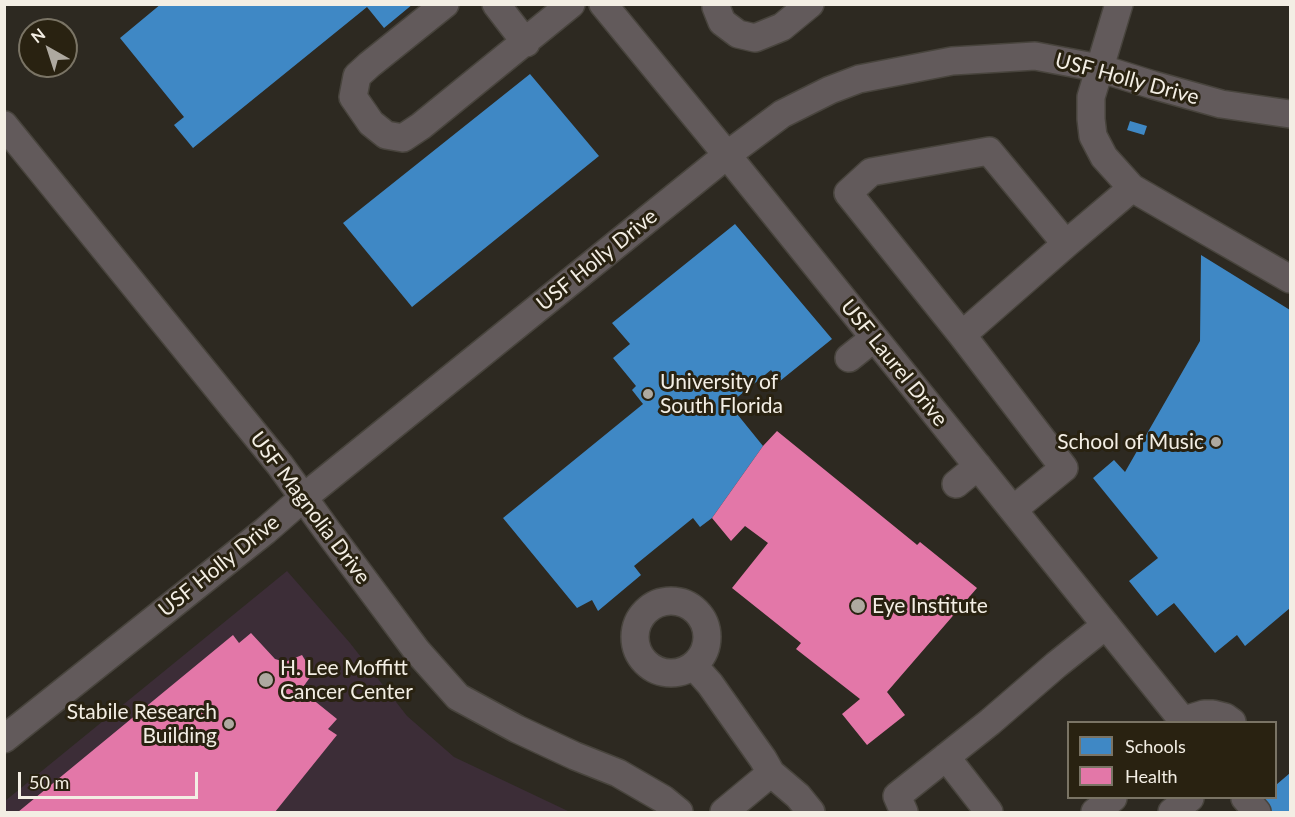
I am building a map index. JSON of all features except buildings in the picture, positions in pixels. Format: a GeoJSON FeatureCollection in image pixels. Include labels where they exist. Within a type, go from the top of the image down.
{"type":"FeatureCollection","features":[{"type":"Feature","properties":{"kind":"street"},"geometry":{"type":"LineString","coordinates":[[445,4],[357,76],[353,97],[371,123],[386,135],[404,138],[572,4]]}},
{"type":"Feature","properties":{"kind":"street"},"geometry":{"type":"LineString","coordinates":[[495,4],[526,42]]}},
{"type":"Feature","properties":{"kind":"street","name":"USF Laurel Drive"},"geometry":{"type":"LineString","coordinates":[[603,4],[1014,509],[1183,721]]}},
{"type":"Feature","properties":{"kind":"street"},"geometry":{"type":"LineString","coordinates":[[717,4],[722,22],[738,34],[755,38],[782,27],[810,4]]}},
{"type":"Feature","properties":{"kind":"street"},"geometry":{"type":"LineString","coordinates":[[1119,4],[1091,97],[1090,119],[1093,135],[1104,158],[1132,188],[1290,279]]}},
{"type":"Feature","properties":{"kind":"street","name":"USF Holly Drive"},"geometry":{"type":"LineString","coordinates":[[4,739],[265,531],[727,155],[782,114],[830,90],[859,79],[952,61],[1035,56],[1099,68],[1221,104],[1290,114]]}},
{"type":"Feature","properties":{"kind":"street","name":"USF Magnolia Drive"},"geometry":{"type":"LineString","coordinates":[[4,124],[280,465],[417,651],[458,697],[517,729],[618,773],[663,799],[679,813]]}},
{"type":"Feature","properties":{"kind":"street"},"geometry":{"type":"LineString","coordinates":[[1014,509],[1064,468],[962,335],[848,193],[871,172],[989,151],[1066,244]]}},
{"type":"Feature","properties":{"kind":"street"},"geometry":{"type":"LineString","coordinates":[[962,335],[1132,188]]}},
{"type":"Feature","properties":{"kind":"street"},"geometry":{"type":"LineString","coordinates":[[849,358],[874,338]]}},
{"type":"Feature","properties":{"kind":"street"},"geometry":{"type":"LineString","coordinates":[[956,484],[978,466]]}},
{"type":"Feature","properties":{"kind":"street"},"geometry":{"type":"LineString","coordinates":[[904,813],[897,796],[1106,625]]}},
{"type":"Feature","properties":{"kind":"street"},"geometry":{"type":"LineString","coordinates":[[694,666],[710,684],[771,773],[798,796],[811,813]]}},
{"type":"Feature","properties":{"kind":"street","name":"USF Laurel Drive"},"geometry":{"type":"LineString","coordinates":[[1186,721],[1204,714],[1213,714],[1226,717],[1230,721]]}},
{"type":"Feature","properties":{"kind":"street"},"geometry":{"type":"LineString","coordinates":[[946,757],[989,813]]}},
{"type":"Feature","properties":{"kind":"street"},"geometry":{"type":"LineString","coordinates":[[724,813],[771,773]]}},
{"type":"Feature","properties":{"kind":"street"},"geometry":{"type":"LineString","coordinates":[[1095,813],[1112,799]]}},
{"type":"Feature","properties":{"kind":"street"},"geometry":{"type":"LineString","coordinates":[[1172,813],[1189,799]]}},
{"type":"Feature","properties":{"kind":"street"},"geometry":{"type":"LineString","coordinates":[[1246,799],[1257,813]]}},
{"type":"Feature","properties":{"kind":"shaded area","name":"H. Lee Moffitt Cancer Center"},"geometry":{"type":"Polygon","coordinates":[[[287,571],[350,643],[407,716],[454,757],[570,812],[5,812],[5,801],[287,571]]]}},
{"type":"Feature","properties":{"kind":"place","name":"University of South Florida"},"geometry":{"type":"Point","coordinates":[648,394]}},
{"type":"Feature","properties":{"kind":"place","name":"School of Music"},"geometry":{"type":"Point","coordinates":[1216,442]}},
{"type":"Feature","properties":{"kind":"place","name":"Eye Institute"},"geometry":{"type":"Point","coordinates":[858,606]}},
{"type":"Feature","properties":{"kind":"place","name":"H. Lee Moffitt Cancer Center"},"geometry":{"type":"Point","coordinates":[266,680]}},
{"type":"Feature","properties":{"kind":"place","name":"Stabile Research Building"},"geometry":{"type":"Point","coordinates":[229,724]}}]}
